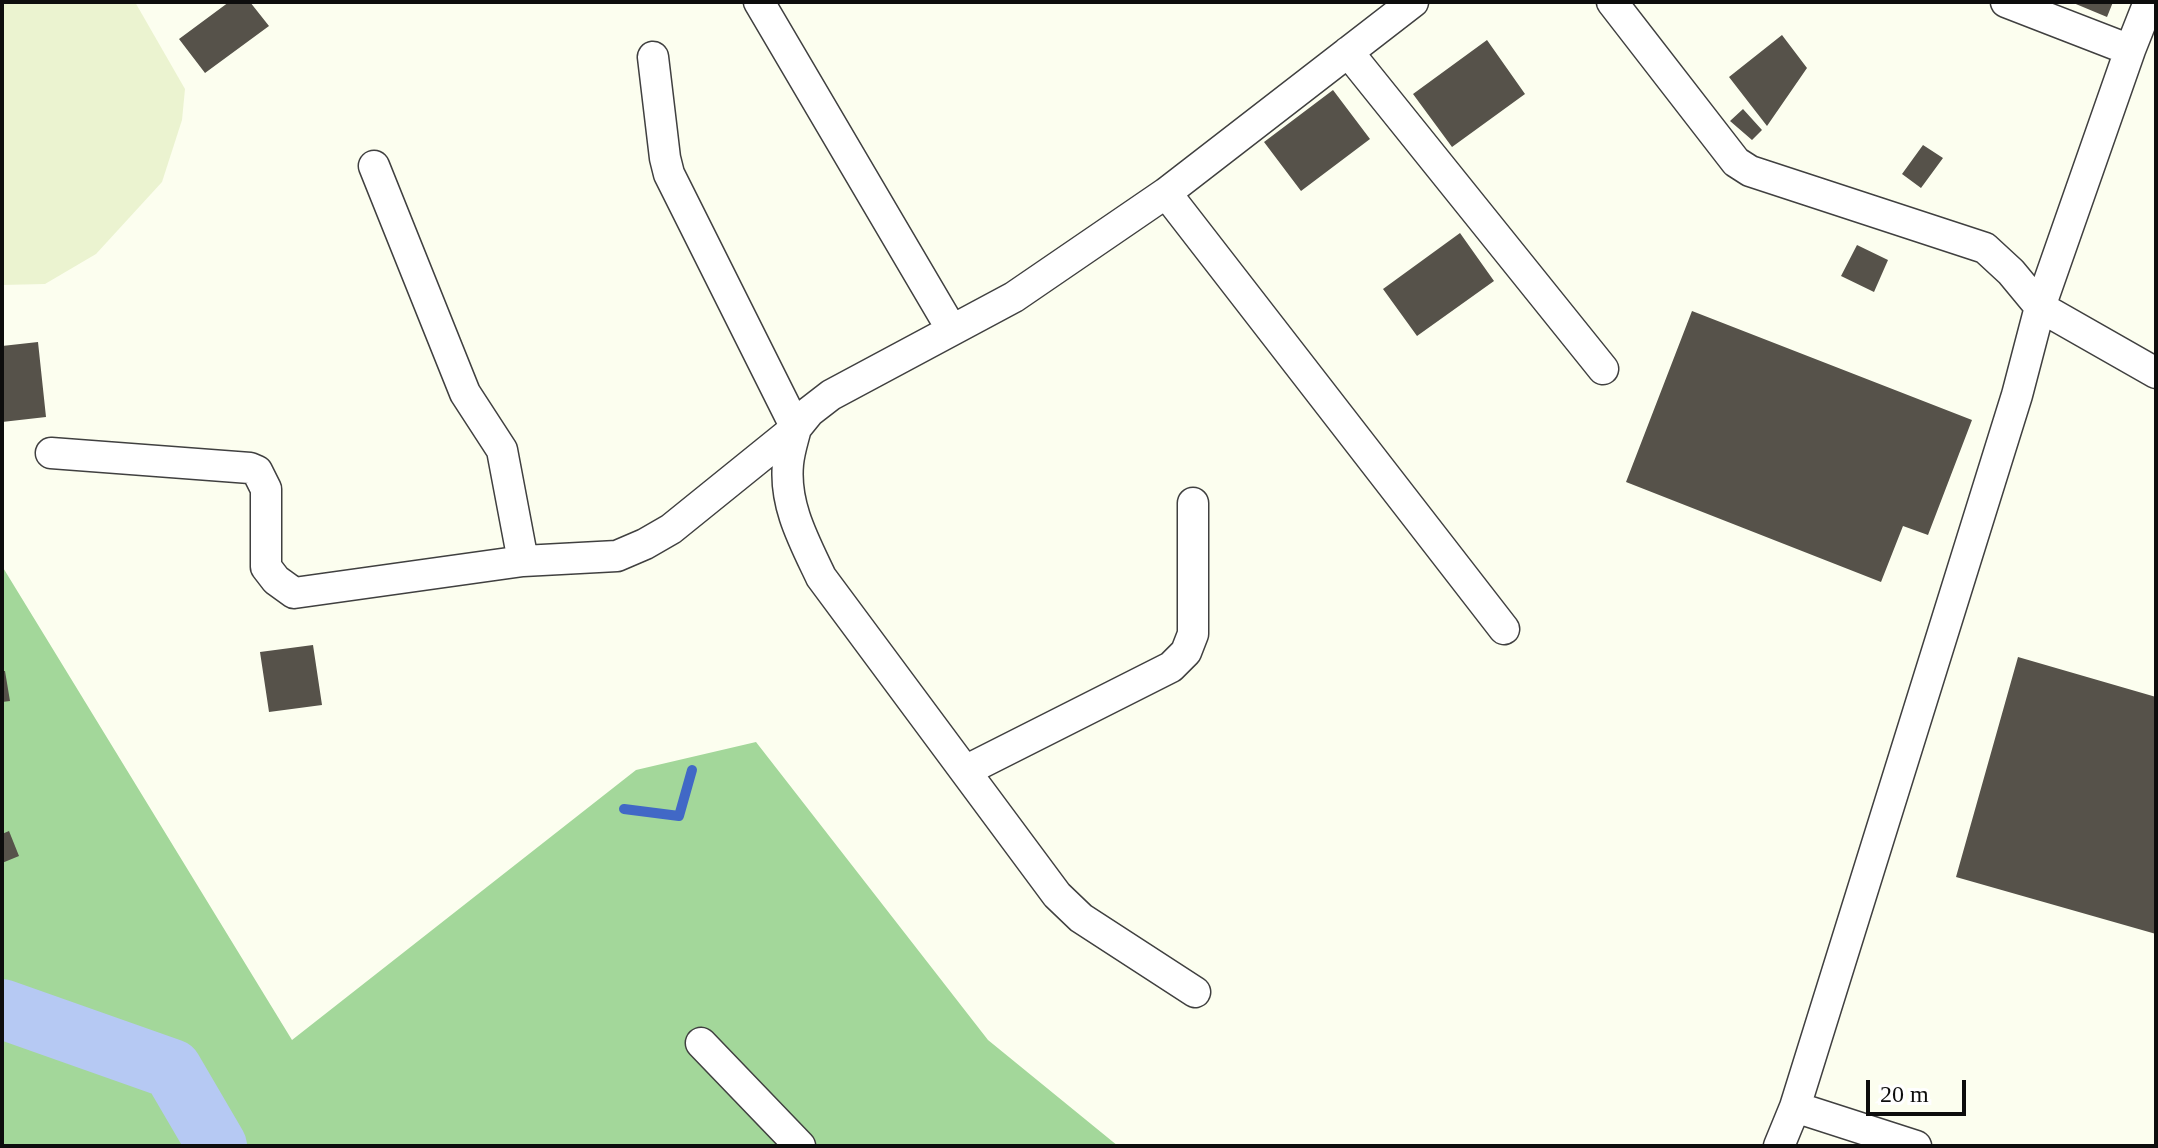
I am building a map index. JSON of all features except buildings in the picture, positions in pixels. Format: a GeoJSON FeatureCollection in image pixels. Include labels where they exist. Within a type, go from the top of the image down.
{"type":"FeatureCollection","features":[{"type":"Feature","properties":{"kind":"street"},"geometry":{"type":"LineString","coordinates":[[759,2],[952,330]]}},
{"type":"Feature","properties":{"kind":"street"},"geometry":{"type":"LineString","coordinates":[[51,453],[257,471],[266,489],[266,567],[276,580],[294,593],[523,561],[617,556],[671,529],[796,428],[809,412],[831,395],[1014,297],[1166,193],[1413,2]]}},
{"type":"Feature","properties":{"kind":"street"},"geometry":{"type":"LineString","coordinates":[[1612,2],[1736,162],[1750,171],[1985,248],[2011,272],[2040,307],[2156,373]]}},
{"type":"Feature","properties":{"kind":"street"},"geometry":{"type":"LineString","coordinates":[[2006,2],[2130,50]]}},
{"type":"Feature","properties":{"kind":"street"},"geometry":{"type":"LineString","coordinates":[[1779,1146],[1795,1107],[2017,395],[2040,307],[2149,2]]}},
{"type":"Feature","properties":{"kind":"street"},"geometry":{"type":"LineString","coordinates":[[1348,52],[1603,369]]}},
{"type":"Feature","properties":{"kind":"street"},"geometry":{"type":"LineString","coordinates":[[653,57],[669,174],[796,428],[788,464],[788,496],[799,530],[821,577],[1057,895],[1081,918],[1195,992]]}},
{"type":"Feature","properties":{"kind":"street"},"geometry":{"type":"LineString","coordinates":[[374,166],[465,393],[502,450],[523,561]]}},
{"type":"Feature","properties":{"kind":"street"},"geometry":{"type":"LineString","coordinates":[[1166,193],[1504,629]]}},
{"type":"Feature","properties":{"kind":"street"},"geometry":{"type":"LineString","coordinates":[[965,771],[1171,667],[1186,652],[1193,634],[1193,503]]}},
{"type":"Feature","properties":{"kind":"street"},"geometry":{"type":"LineString","coordinates":[[701,1043],[800,1146]]}},
{"type":"Feature","properties":{"kind":"street"},"geometry":{"type":"LineString","coordinates":[[1795,1107],[1916,1146]]}},
{"type":"Feature","properties":{"kind":"green space"},"geometry":{"type":"Polygon","coordinates":[[[2,2],[135,2],[185,89],[182,120],[162,182],[96,254],[45,284],[2,285],[2,2]]]}},
{"type":"Feature","properties":{"kind":"green space"},"geometry":{"type":"Polygon","coordinates":[[[2,566],[292,1040],[636,770],[756,742],[988,1040],[1118,1146],[2,1146],[2,566]]]}},
{"type":"Feature","properties":{"kind":"waterway"},"geometry":{"type":"LineString","coordinates":[[624,809],[679,816],[692,770]]}},
{"type":"Feature","properties":{"kind":"waterway"},"geometry":{"type":"LineString","coordinates":[[2,1009],[172,1069],[217,1146]]}}]}
